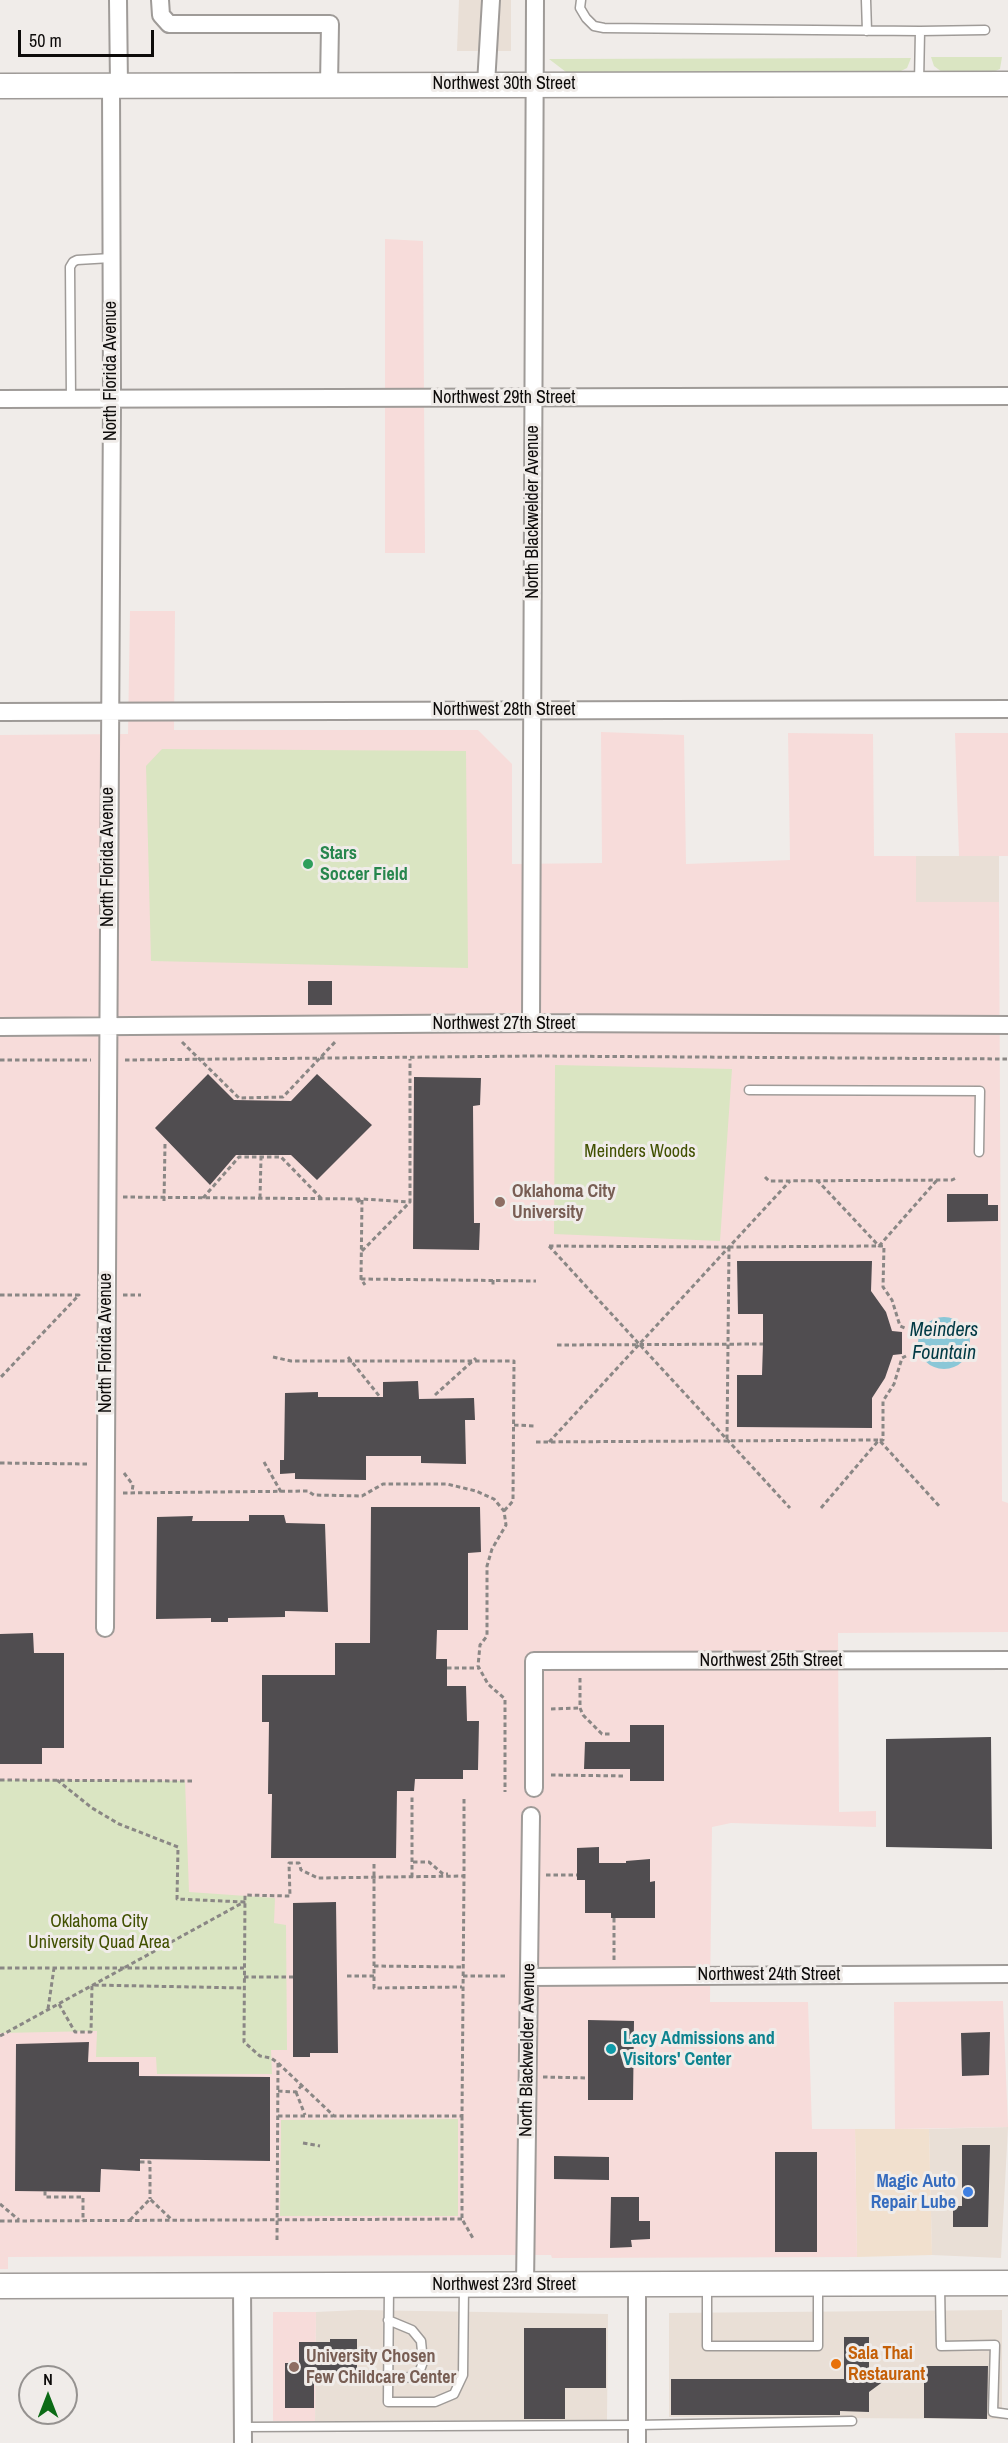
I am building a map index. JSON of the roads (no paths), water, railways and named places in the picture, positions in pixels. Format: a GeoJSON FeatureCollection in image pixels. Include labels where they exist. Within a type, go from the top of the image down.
{"type":"FeatureCollection","features":[{"type":"Feature","properties":{"kind":"main road","name":"Northwest 30th Street"},"geometry":{"type":"LineString","coordinates":[[0,86],[1008,84]]}},
{"type":"Feature","properties":{"kind":"main road","name":"Northwest 23rd Street"},"geometry":{"type":"LineString","coordinates":[[0,2286],[1008,2283]]}},
{"type":"Feature","properties":{"kind":"street","name":"North Florida Avenue"},"geometry":{"type":"LineString","coordinates":[[105,1628],[111,258],[118,0]]}},
{"type":"Feature","properties":{"kind":"street"},"geometry":{"type":"LineString","coordinates":[[160,0],[160,15],[169,24],[330,24],[329,85]]}},
{"type":"Feature","properties":{"kind":"street"},"geometry":{"type":"LineString","coordinates":[[486,84],[491,0]]}},
{"type":"Feature","properties":{"kind":"street","name":"North Blackwelder Avenue"},"geometry":{"type":"LineString","coordinates":[[531,1023],[535,0]]}},
{"type":"Feature","properties":{"kind":"street","name":"Northwest 29th Street"},"geometry":{"type":"LineString","coordinates":[[0,399],[1008,396]]}},
{"type":"Feature","properties":{"kind":"street","name":"Northwest 28th Street"},"geometry":{"type":"LineString","coordinates":[[0,712],[1008,709]]}},
{"type":"Feature","properties":{"kind":"street","name":"Northwest 27th Street"},"geometry":{"type":"LineString","coordinates":[[0,1027],[531,1023],[1008,1025]]}},
{"type":"Feature","properties":{"kind":"street","name":"Northwest 25th Street"},"geometry":{"type":"LineString","coordinates":[[534,1782],[534,1661],[1008,1660]]}},
{"type":"Feature","properties":{"kind":"street","name":"North Blackwelder Avenue"},"geometry":{"type":"LineString","coordinates":[[525,2285],[531,1816]]}},
{"type":"Feature","properties":{"kind":"street","name":"Northwest 24th Street"},"geometry":{"type":"LineString","coordinates":[[530,1977],[1008,1974]]}},
{"type":"Feature","properties":{"kind":"street"},"geometry":{"type":"LineString","coordinates":[[637,2284],[637,2443]]}},
{"type":"Feature","properties":{"kind":"street"},"geometry":{"type":"LineString","coordinates":[[242,2286],[243,2435]]}},
{"type":"Feature","properties":{"kind":"lane"},"geometry":{"type":"LineString","coordinates":[[580,0],[580,8],[586,18],[594,26],[604,28],[985,30]]}},
{"type":"Feature","properties":{"kind":"lane"},"geometry":{"type":"LineString","coordinates":[[866,0],[867,31]]}},
{"type":"Feature","properties":{"kind":"lane"},"geometry":{"type":"LineString","coordinates":[[919,84],[920,31]]}},
{"type":"Feature","properties":{"kind":"lane"},"geometry":{"type":"LineString","coordinates":[[71,399],[70,267],[77,260],[111,258]]}},
{"type":"Feature","properties":{"kind":"lane"},"geometry":{"type":"LineString","coordinates":[[749,1090],[980,1091],[979,1152]]}},
{"type":"Feature","properties":{"kind":"lane"},"geometry":{"type":"LineString","coordinates":[[707,2284],[707,2346],[818,2346],[818,2283]]}},
{"type":"Feature","properties":{"kind":"lane"},"geometry":{"type":"LineString","coordinates":[[940,2283],[942,2346],[995,2345],[993,2412],[1008,2414]]}},
{"type":"Feature","properties":{"kind":"lane"},"geometry":{"type":"LineString","coordinates":[[389,2285],[388,2402],[435,2402],[454,2394],[463,2374],[464,2285]]}},
{"type":"Feature","properties":{"kind":"lane"},"geometry":{"type":"LineString","coordinates":[[388,2320],[412,2330],[421,2341],[423,2362],[418,2376],[388,2380]]}},
{"type":"Feature","properties":{"kind":"lane"},"geometry":{"type":"LineString","coordinates":[[243,2435],[852,2421]]}},
{"type":"Feature","properties":{"kind":"water","name":"Meinders Fountain"},"geometry":{"type":"Polygon","coordinates":[[[939,1317],[949,1317],[963,1324],[970,1343],[963,1362],[949,1369],[939,1369],[929,1365],[922,1358],[918,1348],[918,1338],[922,1328],[929,1321],[939,1317]]]}},
{"type":"Feature","properties":{"kind":"place","name":"Stars Soccer Field"},"geometry":{"type":"Point","coordinates":[308,864]}},
{"type":"Feature","properties":{"kind":"place","name":"Oklahoma City University"},"geometry":{"type":"Point","coordinates":[500,1202]}},
{"type":"Feature","properties":{"kind":"place","name":"Lacy Admissions and Visitors' Center"},"geometry":{"type":"Point","coordinates":[611,2049]}},
{"type":"Feature","properties":{"kind":"place","name":"Magic Auto Repair Lube"},"geometry":{"type":"Point","coordinates":[968,2192]}},
{"type":"Feature","properties":{"kind":"place","name":"Sala Thai Restaurant"},"geometry":{"type":"Point","coordinates":[836,2364]}},
{"type":"Feature","properties":{"kind":"place","name":"University Chosen Few Childcare Center"},"geometry":{"type":"Point","coordinates":[294,2367]}},
{"type":"Feature","properties":{"kind":"park label","name":"Meinders Woods"},"geometry":{"type":"Point","coordinates":[640,1152]}},
{"type":"Feature","properties":{"kind":"park label","name":"Oklahoma City University Quad Area"},"geometry":{"type":"Point","coordinates":[99,1932]}}]}
